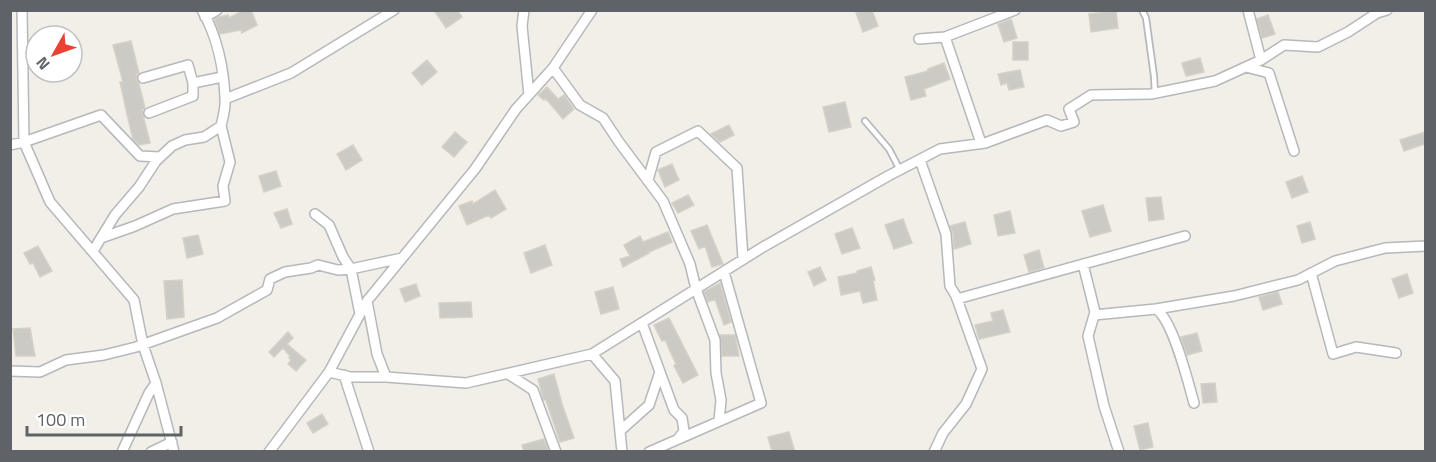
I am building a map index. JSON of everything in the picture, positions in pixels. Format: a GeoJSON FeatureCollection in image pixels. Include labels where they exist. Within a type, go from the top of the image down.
{"type":"FeatureCollection","features":[{"type":"Feature","properties":{"kind":"street"},"geometry":{"type":"LineString","coordinates":[[22,10],[24,142],[50,202],[134,300],[143,345],[173,447],[152,452]]}},
{"type":"Feature","properties":{"kind":"street"},"geometry":{"type":"LineString","coordinates":[[100,238],[173,209],[225,201],[223,186],[230,162],[221,126],[225,99],[218,49],[204,14],[217,10]]}},
{"type":"Feature","properties":{"kind":"street"},"geometry":{"type":"LineString","coordinates":[[225,99],[291,73],[394,10]]}},
{"type":"Feature","properties":{"kind":"street"},"geometry":{"type":"LineString","coordinates":[[524,10],[522,26],[529,95]]}},
{"type":"Feature","properties":{"kind":"street"},"geometry":{"type":"LineString","coordinates":[[269,452],[329,372],[367,301],[475,169],[516,109],[553,68],[592,10]]}},
{"type":"Feature","properties":{"kind":"street"},"geometry":{"type":"LineString","coordinates":[[920,39],[945,37],[1015,10]]}},
{"type":"Feature","properties":{"kind":"street"},"geometry":{"type":"LineString","coordinates":[[1248,10],[1261,60]]}},
{"type":"Feature","properties":{"kind":"street"},"geometry":{"type":"LineString","coordinates":[[329,372],[350,377],[386,377],[466,383],[592,354],[743,259],[900,170],[940,150],[981,143],[1047,120],[1061,126],[1074,122],[1069,109],[1091,94],[1155,94],[1215,81],[1261,60],[1284,45],[1318,47],[1348,32],[1377,13],[1388,10]]}},
{"type":"Feature","properties":{"kind":"street"},"geometry":{"type":"LineString","coordinates":[[945,37],[981,143]]}},
{"type":"Feature","properties":{"kind":"street"},"geometry":{"type":"LineString","coordinates":[[142,78],[188,65],[194,83],[193,96],[149,113]]}},
{"type":"Feature","properties":{"kind":"street"},"geometry":{"type":"LineString","coordinates":[[1246,67],[1269,73],[1294,151]]}},
{"type":"Feature","properties":{"kind":"street"},"geometry":{"type":"LineString","coordinates":[[553,68],[580,105],[603,118],[663,201],[690,264],[696,289],[715,340],[716,373],[721,400],[719,421]]}},
{"type":"Feature","properties":{"kind":"street"},"geometry":{"type":"LineString","coordinates":[[194,83],[222,77]]}},
{"type":"Feature","properties":{"kind":"street"},"geometry":{"type":"LineString","coordinates":[[10,145],[101,115],[140,156],[160,158]]}},
{"type":"Feature","properties":{"kind":"street"},"geometry":{"type":"LineString","coordinates":[[93,251],[115,215],[172,146],[185,140],[204,138],[221,126]]}},
{"type":"Feature","properties":{"kind":"street"},"geometry":{"type":"LineString","coordinates":[[648,180],[656,152],[698,131],[736,168],[743,259]]}},
{"type":"Feature","properties":{"kind":"street"},"geometry":{"type":"LineString","coordinates":[[920,160],[946,234],[950,286],[957,299],[982,369],[966,404],[943,434],[934,452]]}},
{"type":"Feature","properties":{"kind":"street"},"geometry":{"type":"LineString","coordinates":[[315,214],[329,225],[351,269],[360,314]]}},
{"type":"Feature","properties":{"kind":"street"},"geometry":{"type":"LineString","coordinates":[[957,299],[1185,236]]}},
{"type":"Feature","properties":{"kind":"street"},"geometry":{"type":"LineString","coordinates":[[1094,315],[1156,309],[1234,296],[1298,280],[1335,261],[1385,248],[1425,246]]}},
{"type":"Feature","properties":{"kind":"street"},"geometry":{"type":"LineString","coordinates":[[10,371],[40,372],[66,360],[104,356],[143,345],[217,318],[267,290],[270,279],[285,272],[318,265],[338,270],[351,269],[402,258]]}},
{"type":"Feature","properties":{"kind":"street"},"geometry":{"type":"LineString","coordinates":[[1083,264],[1095,312],[1088,336],[1104,406],[1119,452]]}},
{"type":"Feature","properties":{"kind":"street"},"geometry":{"type":"LineString","coordinates":[[649,452],[761,403],[724,272]]}},
{"type":"Feature","properties":{"kind":"street"},"geometry":{"type":"LineString","coordinates":[[1311,273],[1334,354],[1356,347],[1396,353]]}},
{"type":"Feature","properties":{"kind":"street"},"geometry":{"type":"LineString","coordinates":[[367,301],[377,354],[386,377]]}},
{"type":"Feature","properties":{"kind":"street"},"geometry":{"type":"LineString","coordinates":[[1156,309],[1162,313],[1174,338],[1194,403]]}},
{"type":"Feature","properties":{"kind":"street"},"geometry":{"type":"LineString","coordinates":[[642,323],[674,410],[682,418],[684,431],[678,439],[661,452]]}},
{"type":"Feature","properties":{"kind":"street"},"geometry":{"type":"LineString","coordinates":[[592,354],[615,381],[622,452]]}},
{"type":"Feature","properties":{"kind":"street"},"geometry":{"type":"LineString","coordinates":[[620,431],[649,405],[660,372]]}},
{"type":"Feature","properties":{"kind":"street"},"geometry":{"type":"LineString","coordinates":[[508,374],[533,390],[556,452]]}},
{"type":"Feature","properties":{"kind":"street"},"geometry":{"type":"LineString","coordinates":[[344,375],[369,452]]}},
{"type":"Feature","properties":{"kind":"street"},"geometry":{"type":"LineString","coordinates":[[122,452],[149,393],[156,383]]}},
{"type":"Feature","properties":{"kind":"lane"},"geometry":{"type":"LineString","coordinates":[[1142,10],[1146,18],[1155,94]]}},
{"type":"Feature","properties":{"kind":"lane"},"geometry":{"type":"LineString","coordinates":[[865,121],[889,148],[900,170]]}},
{"type":"Feature","properties":{"kind":"building"},"geometry":{"type":"Polygon","coordinates":[[[244,10],[251,10],[257,25],[242,33],[241,30],[220,34],[214,19],[228,15],[229,18],[244,10]]]}},
{"type":"Feature","properties":{"kind":"building"},"geometry":{"type":"Polygon","coordinates":[[[434,10],[457,10],[462,17],[446,28],[434,10]]]}},
{"type":"Feature","properties":{"kind":"building"},"geometry":{"type":"Polygon","coordinates":[[[872,10],[878,26],[863,32],[856,13],[872,10]]]}},
{"type":"Feature","properties":{"kind":"building"},"geometry":{"type":"Polygon","coordinates":[[[1116,11],[1118,28],[1091,32],[1089,14],[1116,11]]]}},
{"type":"Feature","properties":{"kind":"building"},"geometry":{"type":"Polygon","coordinates":[[[1268,15],[1275,34],[1262,38],[1257,19],[1268,15]]]}},
{"type":"Feature","properties":{"kind":"building"},"geometry":{"type":"Polygon","coordinates":[[[1011,19],[1017,38],[1004,42],[998,24],[1011,19]]]}},
{"type":"Feature","properties":{"kind":"building"},"geometry":{"type":"Polygon","coordinates":[[[131,41],[139,73],[136,79],[145,108],[142,110],[150,143],[139,145],[133,139],[120,82],[123,82],[113,45],[131,41]]]}},
{"type":"Feature","properties":{"kind":"building"},"geometry":{"type":"Polygon","coordinates":[[[1013,42],[1028,42],[1028,60],[1013,60],[1013,42]]]}},
{"type":"Feature","properties":{"kind":"building"},"geometry":{"type":"Polygon","coordinates":[[[1200,58],[1204,72],[1186,76],[1182,63],[1200,58]]]}},
{"type":"Feature","properties":{"kind":"building"},"geometry":{"type":"Polygon","coordinates":[[[427,60],[437,72],[422,85],[412,73],[427,60]]]}},
{"type":"Feature","properties":{"kind":"building"},"geometry":{"type":"Polygon","coordinates":[[[944,63],[950,79],[924,89],[926,96],[911,100],[905,77],[928,71],[944,63]]]}},
{"type":"Feature","properties":{"kind":"building"},"geometry":{"type":"Polygon","coordinates":[[[1020,70],[1024,87],[1009,90],[1007,83],[1001,85],[998,74],[1020,70]]]}},
{"type":"Feature","properties":{"kind":"building"},"geometry":{"type":"Polygon","coordinates":[[[547,87],[558,99],[564,95],[574,109],[563,119],[546,99],[538,95],[547,87]]]}},
{"type":"Feature","properties":{"kind":"building"},"geometry":{"type":"Polygon","coordinates":[[[845,102],[851,127],[829,132],[823,107],[845,102]]]}},
{"type":"Feature","properties":{"kind":"building"},"geometry":{"type":"Polygon","coordinates":[[[729,125],[734,135],[720,142],[711,134],[729,125]]]}},
{"type":"Feature","properties":{"kind":"building"},"geometry":{"type":"Polygon","coordinates":[[[455,132],[467,142],[454,157],[442,147],[455,132]]]}},
{"type":"Feature","properties":{"kind":"building"},"geometry":{"type":"Polygon","coordinates":[[[1425,132],[1425,144],[1404,151],[1400,140],[1425,132]]]}},
{"type":"Feature","properties":{"kind":"building"},"geometry":{"type":"Polygon","coordinates":[[[353,145],[362,160],[346,170],[337,154],[353,145]]]}},
{"type":"Feature","properties":{"kind":"building"},"geometry":{"type":"Polygon","coordinates":[[[672,164],[679,180],[665,187],[658,170],[672,164]]]}},
{"type":"Feature","properties":{"kind":"building"},"geometry":{"type":"Polygon","coordinates":[[[276,171],[281,186],[264,192],[259,176],[276,171]]]}},
{"type":"Feature","properties":{"kind":"building"},"geometry":{"type":"Polygon","coordinates":[[[1302,176],[1308,192],[1292,198],[1286,182],[1302,176]]]}},
{"type":"Feature","properties":{"kind":"building"},"geometry":{"type":"Polygon","coordinates":[[[495,190],[506,209],[491,218],[489,215],[467,225],[459,206],[472,201],[473,204],[495,190]]]}},
{"type":"Feature","properties":{"kind":"building"},"geometry":{"type":"Polygon","coordinates":[[[688,195],[694,205],[678,213],[672,203],[688,195]]]}},
{"type":"Feature","properties":{"kind":"building"},"geometry":{"type":"Polygon","coordinates":[[[1161,197],[1164,219],[1149,221],[1146,198],[1161,197]]]}},
{"type":"Feature","properties":{"kind":"building"},"geometry":{"type":"Polygon","coordinates":[[[1103,205],[1111,231],[1090,237],[1082,211],[1103,205]]]}},
{"type":"Feature","properties":{"kind":"building"},"geometry":{"type":"Polygon","coordinates":[[[287,209],[292,224],[281,228],[274,213],[287,209]]]}},
{"type":"Feature","properties":{"kind":"building"},"geometry":{"type":"Polygon","coordinates":[[[1010,211],[1015,233],[998,236],[994,215],[1010,211]]]}},
{"type":"Feature","properties":{"kind":"building"},"geometry":{"type":"Polygon","coordinates":[[[903,219],[912,243],[894,249],[885,225],[903,219]]]}},
{"type":"Feature","properties":{"kind":"building"},"geometry":{"type":"Polygon","coordinates":[[[965,222],[971,244],[954,249],[950,226],[965,222]]]}},
{"type":"Feature","properties":{"kind":"building"},"geometry":{"type":"Polygon","coordinates":[[[1310,222],[1315,239],[1302,243],[1297,226],[1310,222]]]}},
{"type":"Feature","properties":{"kind":"building"},"geometry":{"type":"Polygon","coordinates":[[[707,225],[723,264],[712,267],[705,246],[699,249],[691,231],[707,225]]]}},
{"type":"Feature","properties":{"kind":"building"},"geometry":{"type":"Polygon","coordinates":[[[852,228],[860,248],[842,254],[835,234],[852,228]]]}},
{"type":"Feature","properties":{"kind":"building"},"geometry":{"type":"Polygon","coordinates":[[[668,232],[672,242],[623,267],[620,259],[630,256],[624,245],[640,236],[643,242],[668,232]]]}},
{"type":"Feature","properties":{"kind":"building"},"geometry":{"type":"Polygon","coordinates":[[[198,235],[203,254],[187,258],[183,238],[198,235]]]}},
{"type":"Feature","properties":{"kind":"building"},"geometry":{"type":"Polygon","coordinates":[[[545,245],[552,265],[531,273],[524,253],[545,245]]]}},
{"type":"Feature","properties":{"kind":"building"},"geometry":{"type":"Polygon","coordinates":[[[38,246],[52,271],[40,277],[33,263],[30,264],[24,253],[38,246]]]}},
{"type":"Feature","properties":{"kind":"building"},"geometry":{"type":"Polygon","coordinates":[[[1039,250],[1044,268],[1029,272],[1024,255],[1039,250]]]}},
{"type":"Feature","properties":{"kind":"building"},"geometry":{"type":"Polygon","coordinates":[[[820,267],[826,280],[814,286],[808,272],[820,267]]]}},
{"type":"Feature","properties":{"kind":"building"},"geometry":{"type":"Polygon","coordinates":[[[871,267],[877,300],[863,303],[860,291],[841,295],[838,277],[871,267]]]}},
{"type":"Feature","properties":{"kind":"building"},"geometry":{"type":"Polygon","coordinates":[[[1407,274],[1413,293],[1399,298],[1392,279],[1407,274]]]}},
{"type":"Feature","properties":{"kind":"building"},"geometry":{"type":"Polygon","coordinates":[[[182,280],[184,317],[167,319],[164,281],[182,280]]]}},
{"type":"Feature","properties":{"kind":"building"},"geometry":{"type":"Polygon","coordinates":[[[720,283],[731,322],[724,325],[715,299],[708,302],[704,292],[720,283]]]}},
{"type":"Feature","properties":{"kind":"building"},"geometry":{"type":"Polygon","coordinates":[[[416,284],[420,296],[405,302],[400,289],[416,284]]]}},
{"type":"Feature","properties":{"kind":"building"},"geometry":{"type":"Polygon","coordinates":[[[613,287],[619,309],[601,314],[595,292],[613,287]]]}},
{"type":"Feature","properties":{"kind":"building"},"geometry":{"type":"Polygon","coordinates":[[[1278,292],[1282,304],[1263,310],[1259,297],[1278,292]]]}},
{"type":"Feature","properties":{"kind":"building"},"geometry":{"type":"Polygon","coordinates":[[[471,302],[472,317],[440,318],[439,303],[471,302]]]}},
{"type":"Feature","properties":{"kind":"building"},"geometry":{"type":"Polygon","coordinates":[[[1003,310],[1010,332],[979,339],[975,325],[993,321],[991,313],[1003,310]]]}},
{"type":"Feature","properties":{"kind":"building"},"geometry":{"type":"Polygon","coordinates":[[[669,318],[698,375],[683,383],[665,340],[662,341],[654,325],[669,318]]]}},
{"type":"Feature","properties":{"kind":"building"},"geometry":{"type":"Polygon","coordinates":[[[30,328],[35,356],[16,356],[13,329],[30,328]]]}},
{"type":"Feature","properties":{"kind":"building"},"geometry":{"type":"Polygon","coordinates":[[[288,332],[293,338],[287,344],[306,360],[296,371],[288,364],[291,360],[290,356],[283,348],[274,357],[269,352],[288,332]]]}},
{"type":"Feature","properties":{"kind":"building"},"geometry":{"type":"Polygon","coordinates":[[[1197,333],[1202,351],[1187,355],[1181,337],[1197,333]]]}},
{"type":"Feature","properties":{"kind":"building"},"geometry":{"type":"Polygon","coordinates":[[[720,335],[735,335],[739,356],[722,356],[720,335]]]}},
{"type":"Feature","properties":{"kind":"building"},"geometry":{"type":"Polygon","coordinates":[[[554,374],[574,438],[560,442],[538,379],[554,374]]]}},
{"type":"Feature","properties":{"kind":"building"},"geometry":{"type":"Polygon","coordinates":[[[1215,383],[1217,402],[1203,403],[1201,384],[1215,383]]]}},
{"type":"Feature","properties":{"kind":"building"},"geometry":{"type":"Polygon","coordinates":[[[322,414],[328,424],[313,433],[307,423],[322,414]]]}},
{"type":"Feature","properties":{"kind":"building"},"geometry":{"type":"Polygon","coordinates":[[[1148,423],[1153,447],[1140,450],[1134,426],[1148,423]]]}},
{"type":"Feature","properties":{"kind":"building"},"geometry":{"type":"Polygon","coordinates":[[[789,432],[795,452],[772,452],[768,437],[789,432]]]}},
{"type":"Feature","properties":{"kind":"building"},"geometry":{"type":"Polygon","coordinates":[[[544,439],[549,452],[524,452],[522,445],[544,439]]]}}]}
